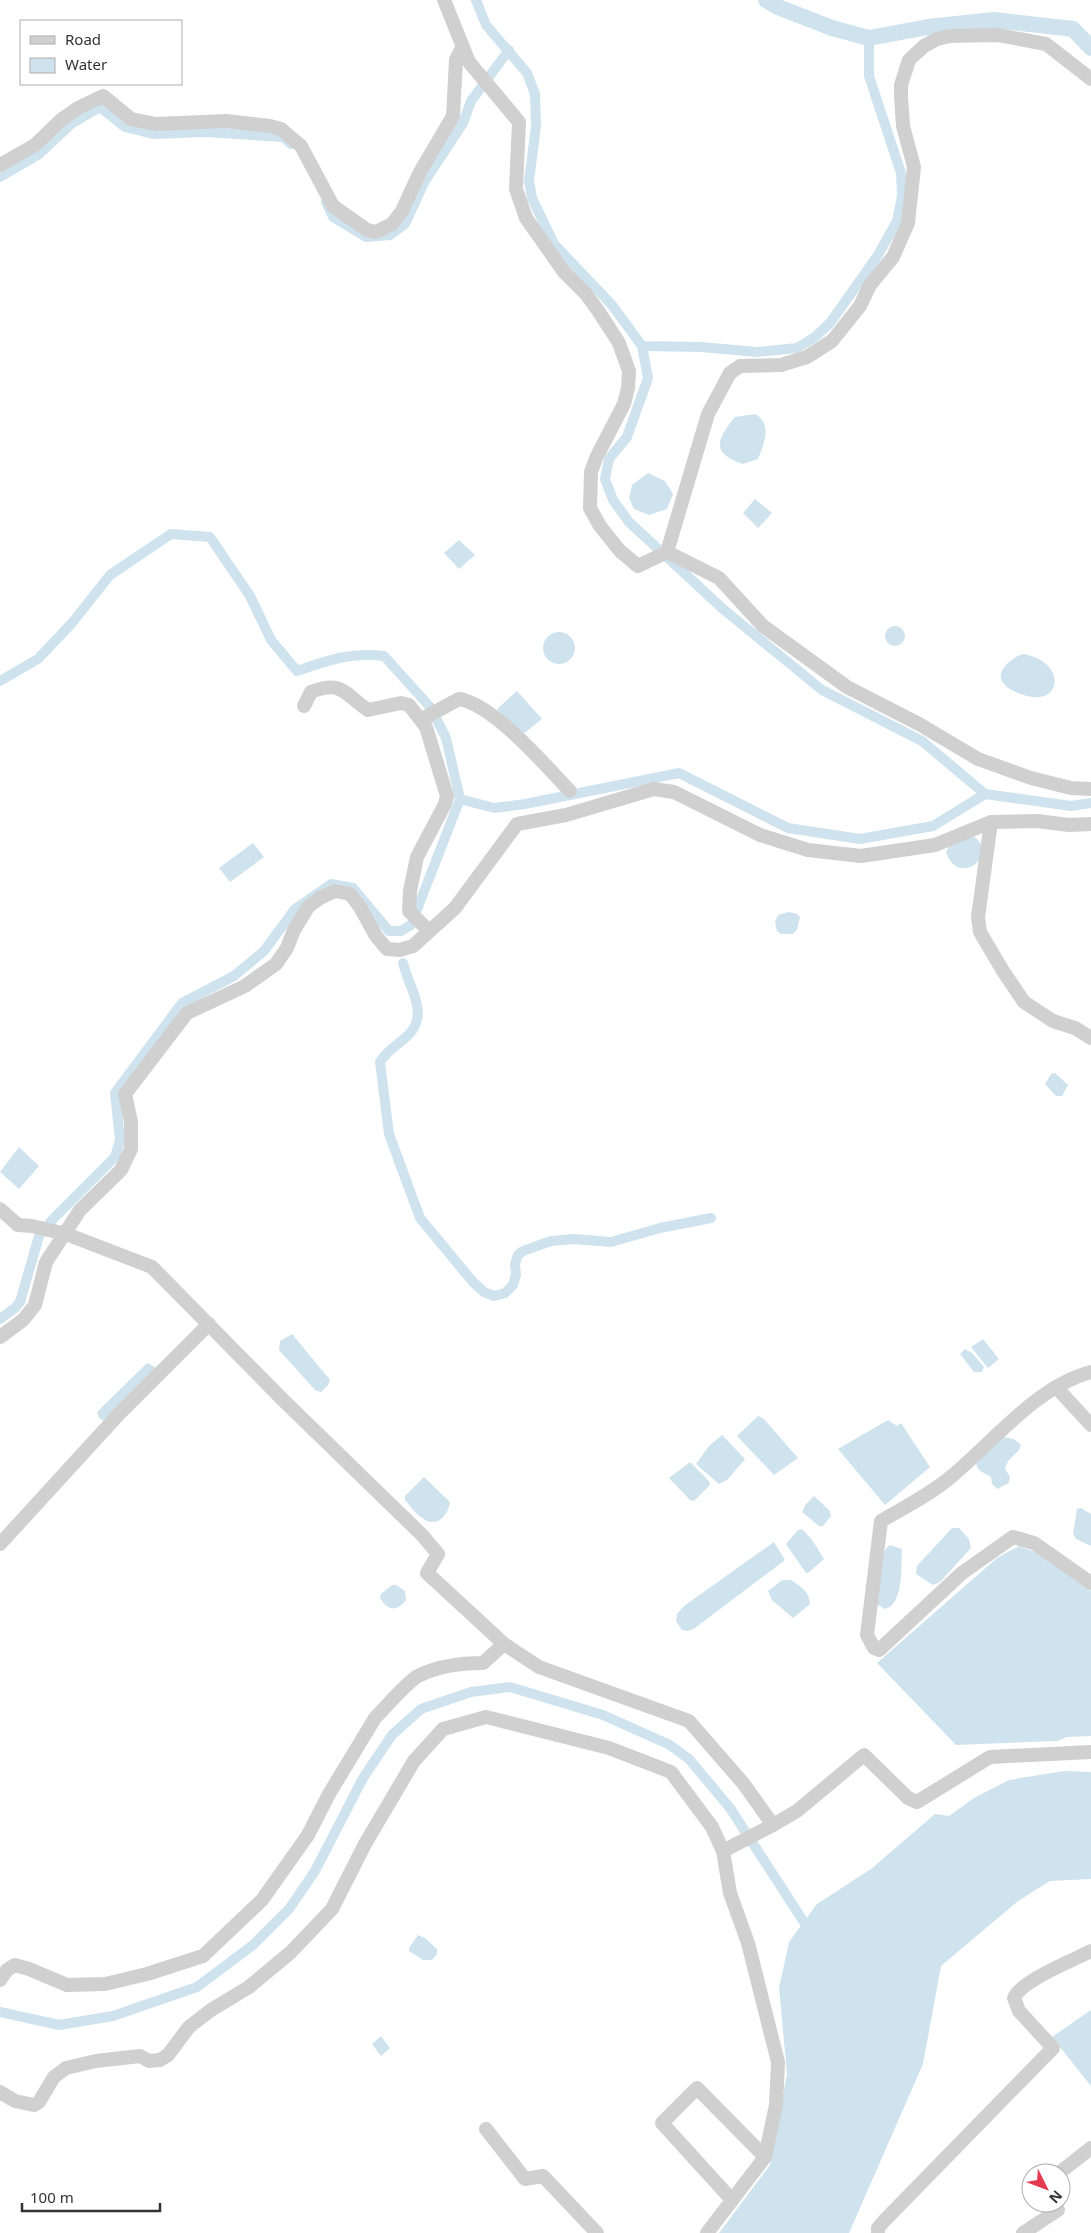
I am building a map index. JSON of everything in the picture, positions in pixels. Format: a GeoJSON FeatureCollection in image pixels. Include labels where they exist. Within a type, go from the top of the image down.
{"type":"FeatureCollection","features":[{"type":"Feature","properties":{"kind":"street"},"geometry":{"type":"LineString","coordinates":[[444,0],[469,62],[518,122],[516,189],[526,218],[564,272],[586,294],[620,343],[629,371],[628,388],[624,404],[596,458],[591,472],[590,508],[600,526],[620,551],[638,566],[667,552],[708,414],[730,373],[740,366],[780,365],[807,357],[832,341],[860,306],[870,285],[893,257],[908,223],[914,167],[903,126],[901,85],[909,60],[924,46],[937,39],[950,36],[998,35],[1046,44],[1091,79]]}},
{"type":"Feature","properties":{"kind":"street"},"geometry":{"type":"LineString","coordinates":[[0,165],[35,145],[70,113],[103,96],[131,119],[156,124],[226,121],[270,126],[290,135],[301,146],[333,206],[367,230],[376,232],[392,224],[402,211],[426,160],[453,116],[456,60],[462,48]]}},
{"type":"Feature","properties":{"kind":"street"},"geometry":{"type":"LineString","coordinates":[[667,552],[719,578],[763,626],[847,687],[919,724],[978,759],[1031,778],[1071,788],[1091,789]]}},
{"type":"Feature","properties":{"kind":"street"},"geometry":{"type":"LineString","coordinates":[[304,706],[311,692],[328,686],[336,687],[368,710],[401,703],[409,705],[422,719],[433,746],[448,796],[417,858],[410,891],[409,911],[430,931]]}},
{"type":"Feature","properties":{"kind":"street"},"geometry":{"type":"LineString","coordinates":[[422,719],[459,699],[473,702],[523,743],[570,791]]}},
{"type":"Feature","properties":{"kind":"street"},"geometry":{"type":"LineString","coordinates":[[0,1337],[23,1320],[35,1305],[46,1262],[63,1233],[80,1210],[121,1170],[131,1149],[131,1122],[125,1094],[187,1013],[245,986],[276,964],[288,948],[294,930],[308,907],[334,891],[350,894],[360,907],[376,936],[387,949],[400,950],[413,946],[455,908],[517,824],[566,815],[654,789],[674,792],[760,835],[808,850],[861,856],[935,845],[990,822],[1030,821],[1069,825],[1091,824]]}},
{"type":"Feature","properties":{"kind":"street"},"geometry":{"type":"LineString","coordinates":[[990,822],[978,917],[980,932],[1024,1002],[1053,1021],[1075,1028],[1091,1038]]}},
{"type":"Feature","properties":{"kind":"street"},"geometry":{"type":"LineString","coordinates":[[0,1209],[18,1225],[63,1233],[152,1267],[422,1535],[438,1554],[427,1573],[504,1644],[539,1667],[689,1721],[743,1784],[773,1825]]}},
{"type":"Feature","properties":{"kind":"street"},"geometry":{"type":"LineString","coordinates":[[0,1544],[119,1414],[208,1324]]}},
{"type":"Feature","properties":{"kind":"street"},"geometry":{"type":"LineString","coordinates":[[1091,1372],[1056,1387],[1043,1395],[951,1478],[881,1521],[867,1635],[874,1648],[879,1650],[962,1573],[1013,1538],[1034,1543],[1091,1583]]}},
{"type":"Feature","properties":{"kind":"street"},"geometry":{"type":"LineString","coordinates":[[1056,1387],[1091,1425]]}},
{"type":"Feature","properties":{"kind":"street"},"geometry":{"type":"LineString","coordinates":[[0,1980],[7,1970],[15,1965],[29,1968],[67,1985],[105,1984],[147,1974],[203,1956],[262,1900],[308,1835],[330,1794],[380,1713],[417,1676],[459,1663],[483,1663],[504,1644]]}},
{"type":"Feature","properties":{"kind":"street"},"geometry":{"type":"LineString","coordinates":[[0,2092],[15,2101],[34,2105],[39,2102],[54,2077],[66,2068],[96,2061],[140,2056],[150,2061],[160,2060],[168,2055],[189,2027],[211,2010],[249,1988],[292,1952],[332,1908],[365,1844],[414,1761],[443,1729],[486,1717],[609,1748],[671,1772],[712,1827],[723,1850],[730,1893],[748,1943],[778,2062],[776,2105],[766,2157],[707,2233]]}},
{"type":"Feature","properties":{"kind":"street"},"geometry":{"type":"LineString","coordinates":[[723,1850],[797,1811],[864,1755],[908,1798],[917,1802],[990,1757],[1091,1752]]}},
{"type":"Feature","properties":{"kind":"street"},"geometry":{"type":"LineString","coordinates":[[878,2233],[878,2228],[884,2221],[1053,2048],[1019,2011],[1014,1998],[1016,1994],[1038,1978],[1091,1951]]}},
{"type":"Feature","properties":{"kind":"street"},"geometry":{"type":"LineString","coordinates":[[732,2200],[662,2122],[697,2088],[766,2157]]}},
{"type":"Feature","properties":{"kind":"street"},"geometry":{"type":"LineString","coordinates":[[486,2130],[525,2179],[543,2176],[597,2233]]}},
{"type":"Feature","properties":{"kind":"street"},"geometry":{"type":"LineString","coordinates":[[1071,2164],[1091,2148]]}},
{"type":"Feature","properties":{"kind":"street"},"geometry":{"type":"LineString","coordinates":[[1023,2233],[1053,2213]]}},
{"type":"Feature","properties":{"kind":"water"},"geometry":{"type":"Polygon","coordinates":[[[755,414],[764,423],[766,435],[758,459],[743,464],[732,460],[721,450],[721,439],[724,432],[735,417],[755,414]]]}},
{"type":"Feature","properties":{"kind":"water"},"geometry":{"type":"Polygon","coordinates":[[[648,473],[665,481],[673,494],[667,509],[649,515],[634,509],[629,498],[632,485],[648,473]]]}},
{"type":"Feature","properties":{"kind":"water"},"geometry":{"type":"Polygon","coordinates":[[[755,499],[772,513],[758,528],[743,513],[755,499]]]}},
{"type":"Feature","properties":{"kind":"water"},"geometry":{"type":"Polygon","coordinates":[[[459,540],[475,555],[459,569],[444,553],[459,540]]]}},
{"type":"Feature","properties":{"kind":"water"},"geometry":{"type":"Polygon","coordinates":[[[895,626],[902,629],[905,636],[902,643],[895,646],[888,643],[885,636],[888,629],[895,626]]]}},
{"type":"Feature","properties":{"kind":"water"},"geometry":{"type":"Polygon","coordinates":[[[559,632],[565,633],[570,637],[574,642],[574,654],[570,659],[565,663],[559,664],[553,663],[548,659],[544,654],[543,648],[544,642],[548,637],[553,633],[559,632]]]}},
{"type":"Feature","properties":{"kind":"water"},"geometry":{"type":"Polygon","coordinates":[[[1023,654],[1038,658],[1048,665],[1053,674],[1055,683],[1052,690],[1045,695],[1035,697],[1019,693],[1004,684],[1001,679],[1002,670],[1005,666],[1014,658],[1023,654]]]}},
{"type":"Feature","properties":{"kind":"water"},"geometry":{"type":"Polygon","coordinates":[[[517,691],[542,719],[521,736],[497,709],[517,691]]]}},
{"type":"Feature","properties":{"kind":"water"},"geometry":{"type":"Polygon","coordinates":[[[970,834],[979,841],[982,850],[981,858],[968,868],[960,868],[952,863],[946,852],[950,845],[970,834]]]}},
{"type":"Feature","properties":{"kind":"water"},"geometry":{"type":"Polygon","coordinates":[[[253,843],[264,857],[230,882],[219,868],[253,843]]]}},
{"type":"Feature","properties":{"kind":"water"},"geometry":{"type":"Polygon","coordinates":[[[789,912],[800,917],[797,930],[793,934],[781,934],[777,931],[775,922],[778,915],[789,912]]]}},
{"type":"Feature","properties":{"kind":"water"},"geometry":{"type":"Polygon","coordinates":[[[1055,1073],[1068,1085],[1062,1096],[1056,1096],[1045,1084],[1051,1074],[1055,1073]]]}},
{"type":"Feature","properties":{"kind":"water"},"geometry":{"type":"Polygon","coordinates":[[[19,1147],[39,1166],[19,1189],[0,1172],[19,1147]]]}},
{"type":"Feature","properties":{"kind":"water"},"geometry":{"type":"Polygon","coordinates":[[[292,1334],[330,1380],[321,1392],[315,1390],[279,1350],[280,1341],[292,1334]]]}},
{"type":"Feature","properties":{"kind":"water"},"geometry":{"type":"Polygon","coordinates":[[[983,1339],[999,1359],[988,1368],[971,1347],[983,1339]]]}},
{"type":"Feature","properties":{"kind":"water"},"geometry":{"type":"Polygon","coordinates":[[[965,1349],[972,1353],[984,1367],[982,1372],[974,1372],[960,1354],[965,1349]]]}},
{"type":"Feature","properties":{"kind":"water"},"geometry":{"type":"Polygon","coordinates":[[[147,1363],[155,1367],[155,1370],[104,1421],[99,1418],[97,1412],[147,1363]]]}},
{"type":"Feature","properties":{"kind":"water"},"geometry":{"type":"Polygon","coordinates":[[[758,1416],[763,1418],[798,1458],[774,1475],[737,1436],[758,1416]]]}},
{"type":"Feature","properties":{"kind":"water"},"geometry":{"type":"Polygon","coordinates":[[[888,1420],[897,1426],[901,1423],[930,1467],[885,1505],[838,1449],[888,1420]]]}},
{"type":"Feature","properties":{"kind":"water"},"geometry":{"type":"Polygon","coordinates":[[[722,1435],[745,1459],[727,1480],[719,1484],[696,1464],[709,1446],[722,1435]]]}},
{"type":"Feature","properties":{"kind":"water"},"geometry":{"type":"Polygon","coordinates":[[[1004,1437],[1014,1439],[1021,1445],[1019,1450],[1008,1461],[1005,1469],[1010,1477],[1009,1483],[997,1489],[992,1484],[991,1477],[979,1470],[976,1462],[1004,1437]]]}},
{"type":"Feature","properties":{"kind":"water"},"geometry":{"type":"Polygon","coordinates":[[[690,1462],[709,1481],[710,1485],[694,1501],[690,1500],[669,1478],[690,1462]]]}},
{"type":"Feature","properties":{"kind":"water"},"geometry":{"type":"Polygon","coordinates":[[[424,1477],[450,1502],[444,1516],[432,1522],[422,1518],[405,1500],[405,1496],[424,1477]]]}},
{"type":"Feature","properties":{"kind":"water"},"geometry":{"type":"Polygon","coordinates":[[[814,1496],[830,1511],[831,1516],[823,1526],[819,1526],[802,1512],[806,1504],[814,1496]]]}},
{"type":"Feature","properties":{"kind":"water"},"geometry":{"type":"Polygon","coordinates":[[[1081,1508],[1091,1514],[1091,1546],[1076,1539],[1073,1534],[1077,1509],[1081,1508]]]}},
{"type":"Feature","properties":{"kind":"water"},"geometry":{"type":"Polygon","coordinates":[[[952,1528],[959,1528],[969,1539],[971,1548],[940,1582],[933,1585],[916,1574],[917,1566],[952,1528]]]}},
{"type":"Feature","properties":{"kind":"water"},"geometry":{"type":"Polygon","coordinates":[[[802,1529],[812,1540],[824,1559],[808,1573],[806,1573],[786,1544],[798,1530],[802,1529]]]}},
{"type":"Feature","properties":{"kind":"water"},"geometry":{"type":"Polygon","coordinates":[[[774,1542],[785,1560],[695,1628],[688,1631],[682,1630],[676,1621],[677,1614],[684,1606],[774,1542]]]}},
{"type":"Feature","properties":{"kind":"water"},"geometry":{"type":"Polygon","coordinates":[[[890,1545],[902,1549],[901,1574],[896,1600],[885,1609],[878,1605],[879,1582],[883,1555],[890,1545]]]}},
{"type":"Feature","properties":{"kind":"water"},"geometry":{"type":"Polygon","coordinates":[[[1019,1546],[1037,1553],[1091,1591],[1091,1736],[1067,1737],[1057,1741],[956,1745],[877,1663],[997,1558],[1019,1546]]]}},
{"type":"Feature","properties":{"kind":"water"},"geometry":{"type":"Polygon","coordinates":[[[782,1580],[791,1580],[798,1585],[804,1590],[810,1600],[810,1604],[793,1618],[772,1600],[768,1591],[782,1580]]]}},
{"type":"Feature","properties":{"kind":"water"},"geometry":{"type":"Polygon","coordinates":[[[392,1585],[396,1585],[405,1591],[406,1600],[399,1607],[389,1608],[380,1598],[381,1594],[392,1585]]]}},
{"type":"Feature","properties":{"kind":"water"},"geometry":{"type":"Polygon","coordinates":[[[1064,1771],[1091,1772],[1091,1879],[1050,1881],[1018,1901],[941,1966],[923,2064],[849,2233],[719,2233],[770,2165],[787,2074],[779,1988],[789,1942],[817,1904],[871,1869],[935,1814],[949,1816],[974,1798],[1009,1780],[1064,1771]]]}},
{"type":"Feature","properties":{"kind":"water"},"geometry":{"type":"Polygon","coordinates":[[[418,1935],[425,1938],[437,1949],[437,1954],[432,1960],[423,1960],[409,1951],[418,1935]]]}},
{"type":"Feature","properties":{"kind":"water"},"geometry":{"type":"Polygon","coordinates":[[[1091,2010],[1091,2086],[1052,2037],[1091,2010]]]}},
{"type":"Feature","properties":{"kind":"water"},"geometry":{"type":"Polygon","coordinates":[[[381,2036],[390,2048],[381,2056],[372,2044],[381,2036]]]}},
{"type":"Feature","properties":{"kind":"waterway"},"geometry":{"type":"LineString","coordinates":[[476,0],[486,25],[527,73],[535,94],[536,126],[529,181],[532,198],[554,244],[612,305],[642,346],[701,347],[757,352],[797,348],[815,337],[830,323],[878,255],[897,221],[902,196],[901,173],[869,76],[869,38]]}},
{"type":"Feature","properties":{"kind":"waterway"},"geometry":{"type":"LineString","coordinates":[[766,0],[778,7],[832,28],[869,38],[928,27],[994,20],[1073,29],[1091,48]]}},
{"type":"Feature","properties":{"kind":"waterway"},"geometry":{"type":"LineString","coordinates":[[326,202],[333,217],[366,237],[390,235],[405,224],[425,181],[463,123],[471,101],[509,50]]}},
{"type":"Feature","properties":{"kind":"waterway"},"geometry":{"type":"LineString","coordinates":[[0,177],[38,155],[71,124],[100,107],[125,127],[153,134],[205,132],[283,137],[291,144]]}},
{"type":"Feature","properties":{"kind":"waterway"},"geometry":{"type":"LineString","coordinates":[[642,346],[648,378],[627,437],[609,459],[605,479],[613,500],[629,522],[723,609],[822,690],[922,741],[985,794],[1071,806],[1091,803]]}},
{"type":"Feature","properties":{"kind":"waterway"},"geometry":{"type":"LineString","coordinates":[[0,681],[38,659],[72,623],[110,575],[171,534],[210,537],[250,596],[271,640],[297,671],[330,660],[350,656],[384,656],[431,708],[446,738],[460,799],[411,925],[401,931],[389,931],[353,888],[331,884],[295,909],[264,951],[234,976],[182,1003],[115,1093],[120,1140],[115,1157],[53,1219],[39,1236],[20,1302],[0,1319]]}},
{"type":"Feature","properties":{"kind":"waterway"},"geometry":{"type":"LineString","coordinates":[[460,799],[494,808],[525,804],[679,773],[788,828],[860,839],[933,826],[985,794]]}},
{"type":"Feature","properties":{"kind":"waterway"},"geometry":{"type":"LineString","coordinates":[[403,963],[418,1011],[417,1021],[413,1030],[380,1062],[389,1134],[420,1218],[473,1282],[484,1292],[494,1296],[505,1293],[513,1285],[518,1255],[523,1251],[551,1241],[574,1239],[611,1242],[660,1228],[711,1218]]}},
{"type":"Feature","properties":{"kind":"waterway"},"geometry":{"type":"LineString","coordinates":[[0,2012],[59,2025],[113,2016],[197,1987],[253,1945],[289,1909],[315,1871],[363,1778],[392,1735],[421,1709],[471,1692],[510,1687],[603,1715],[670,1745],[689,1759],[730,1808],[811,1933]]}}]}
